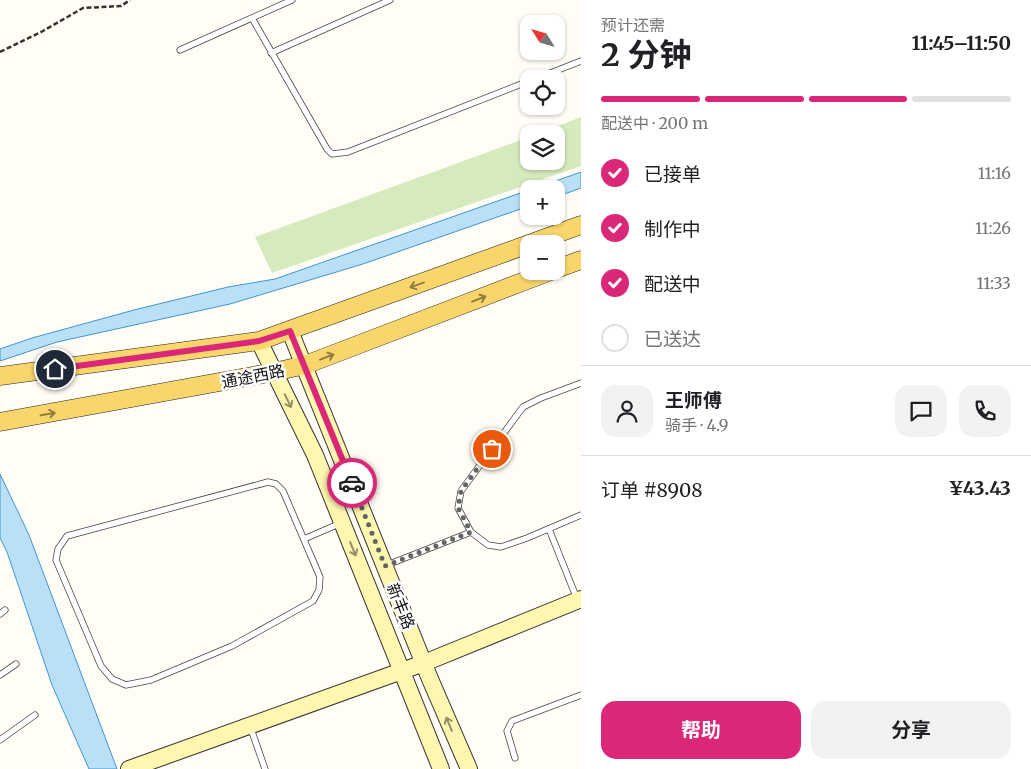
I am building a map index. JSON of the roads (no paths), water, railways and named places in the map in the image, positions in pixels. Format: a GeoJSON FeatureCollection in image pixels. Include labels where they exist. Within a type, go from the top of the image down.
{"type":"FeatureCollection","features":[{"type":"Feature","properties":{"kind":"main road","name":"通途西路"},"geometry":{"type":"LineString","coordinates":[[554,235],[581,225]]}},
{"type":"Feature","properties":{"kind":"main road","name":"通途西路"},"geometry":{"type":"LineString","coordinates":[[0,376],[259,341],[520,247]]}},
{"type":"Feature","properties":{"kind":"main road"},"geometry":{"type":"LineString","coordinates":[[565,266],[581,260]]}},
{"type":"Feature","properties":{"kind":"main road","name":"通途西路"},"geometry":{"type":"LineString","coordinates":[[0,422],[305,365],[527,280]]}},
{"type":"Feature","properties":{"kind":"main road","name":"新丰路"},"geometry":{"type":"LineString","coordinates":[[290,331],[424,663],[469,769]]}},
{"type":"Feature","properties":{"kind":"main road","name":"新丰路"},"geometry":{"type":"LineString","coordinates":[[259,341],[315,455],[441,769]]}},
{"type":"Feature","properties":{"kind":"main road"},"geometry":{"type":"LineString","coordinates":[[129,769],[424,663],[579,599]]}},
{"type":"Feature","properties":{"kind":"lane"},"geometry":{"type":"LineString","coordinates":[[180,50],[292,0]]}},
{"type":"Feature","properties":{"kind":"lane"},"geometry":{"type":"LineString","coordinates":[[270,53],[390,0]]}},
{"type":"Feature","properties":{"kind":"lane"},"geometry":{"type":"LineString","coordinates":[[252,18],[270,53],[327,149],[332,154],[348,152],[520,85]]}},
{"type":"Feature","properties":{"kind":"lane"},"geometry":{"type":"LineString","coordinates":[[558,70],[581,61]]}},
{"type":"Feature","properties":{"kind":"lane"},"geometry":{"type":"LineString","coordinates":[[581,384],[541,398],[523,407],[461,491],[458,508],[471,532],[488,545],[501,547],[581,515]]}},
{"type":"Feature","properties":{"kind":"lane"},"geometry":{"type":"LineString","coordinates":[[268,482],[276,484],[283,491],[304,539],[320,578],[319,590],[313,601],[232,646],[151,680],[126,685],[112,679],[101,666],[56,560],[58,549],[67,536],[268,482]]}},
{"type":"Feature","properties":{"kind":"lane"},"geometry":{"type":"LineString","coordinates":[[304,539],[342,522]]}},
{"type":"Feature","properties":{"kind":"lane"},"geometry":{"type":"LineString","coordinates":[[549,529],[579,599]]}},
{"type":"Feature","properties":{"kind":"lane"},"geometry":{"type":"LineString","coordinates":[[385,566],[471,532]]}},
{"type":"Feature","properties":{"kind":"lane"},"geometry":{"type":"LineString","coordinates":[[0,675],[16,664]]}},
{"type":"Feature","properties":{"kind":"lane"},"geometry":{"type":"LineString","coordinates":[[515,758],[507,731],[512,721],[581,695]]}},
{"type":"Feature","properties":{"kind":"lane"},"geometry":{"type":"LineString","coordinates":[[0,740],[35,715]]}},
{"type":"Feature","properties":{"kind":"lane"},"geometry":{"type":"LineString","coordinates":[[249,726],[265,769]]}},
{"type":"Feature","properties":{"kind":"water"},"geometry":{"type":"Polygon","coordinates":[[[581,172],[581,188],[565,194],[565,180],[558,180],[581,172]]]}},
{"type":"Feature","properties":{"kind":"water"},"geometry":{"type":"Polygon","coordinates":[[[520,193],[520,209],[363,264],[230,304],[57,342],[0,361],[0,349],[32,338],[228,287],[275,279],[520,193]]]}},
{"type":"Feature","properties":{"kind":"water"},"geometry":{"type":"Polygon","coordinates":[[[0,474],[29,535],[117,769],[89,769],[52,685],[7,552],[0,538],[0,474]]]}}]}
